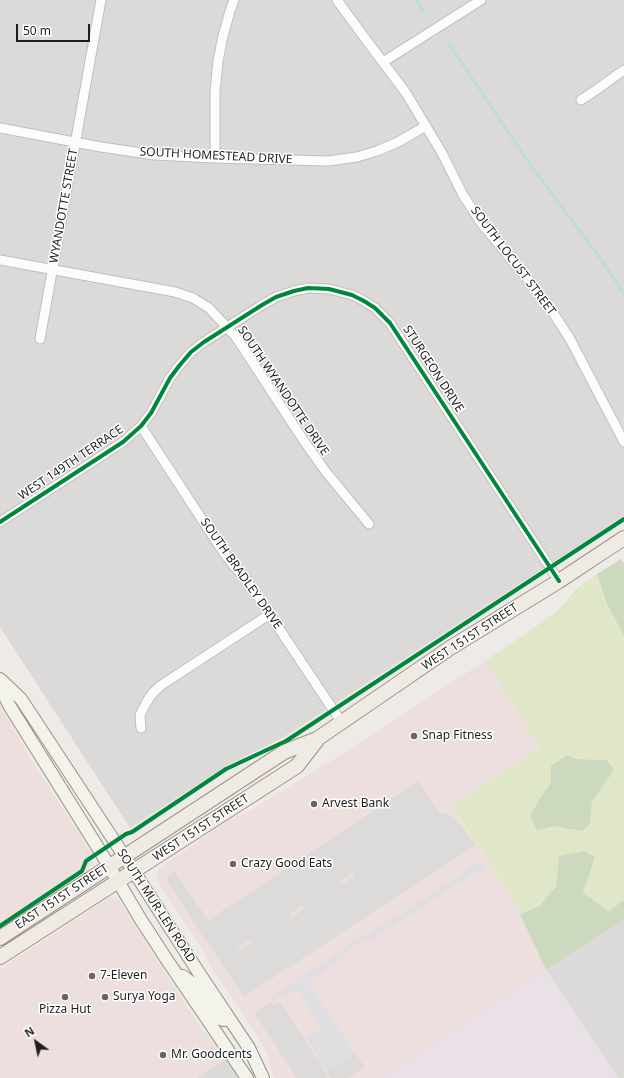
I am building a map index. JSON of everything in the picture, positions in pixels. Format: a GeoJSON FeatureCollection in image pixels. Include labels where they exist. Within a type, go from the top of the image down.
{"type":"FeatureCollection","features":[{"type":"Feature","properties":{"kind":"main road","name":"WEST 151ST STREET"},"geometry":{"type":"LineString","coordinates":[[124,857],[284,752],[317,739],[450,648],[559,581],[624,538]]}},
{"type":"Feature","properties":{"kind":"main road","name":"SOUTH MUR-LEN ROAD"},"geometry":{"type":"LineString","coordinates":[[0,679],[21,699],[249,1048],[263,1078]]}},
{"type":"Feature","properties":{"kind":"main road","name":"SOUTH MUR-LEN ROAD"},"geometry":{"type":"LineString","coordinates":[[0,686],[9,706],[109,866],[117,882],[175,972],[247,1078]]}},
{"type":"Feature","properties":{"kind":"main road","name":"WEST 151ST STREET"},"geometry":{"type":"LineString","coordinates":[[117,882],[297,766],[317,739]]}},
{"type":"Feature","properties":{"kind":"main road","name":"EAST 151ST STREET"},"geometry":{"type":"LineString","coordinates":[[0,938],[124,857]]}},
{"type":"Feature","properties":{"kind":"main road","name":"EAST 151ST STREET"},"geometry":{"type":"LineString","coordinates":[[0,957],[117,882]]}},
{"type":"Feature","properties":{"kind":"main road"},"geometry":{"type":"LineString","coordinates":[[175,972],[185,977],[198,988],[218,1018],[223,1020],[229,1019]]}},
{"type":"Feature","properties":{"kind":"street","name":"WYANDOTTE STREET"},"geometry":{"type":"LineString","coordinates":[[40,339],[101,0]]}},
{"type":"Feature","properties":{"kind":"street"},"geometry":{"type":"LineString","coordinates":[[215,158],[215,92],[218,61],[223,36],[234,0]]}},
{"type":"Feature","properties":{"kind":"street","name":"SOUTH LOCUST STREET"},"geometry":{"type":"LineString","coordinates":[[337,0],[406,93],[442,153],[463,195],[482,224],[552,311],[570,339],[624,442]]}},
{"type":"Feature","properties":{"kind":"street"},"geometry":{"type":"LineString","coordinates":[[383,62],[481,0]]}},
{"type":"Feature","properties":{"kind":"street"},"geometry":{"type":"LineString","coordinates":[[580,100],[624,70]]}},
{"type":"Feature","properties":{"kind":"street","name":"SOUTH HOMESTEAD DRIVE"},"geometry":{"type":"LineString","coordinates":[[0,128],[155,155],[328,161],[357,158],[377,151],[398,142],[426,126]]}},
{"type":"Feature","properties":{"kind":"street","name":"SOUTH WYANDOTTE DRIVE"},"geometry":{"type":"LineString","coordinates":[[0,260],[175,292],[197,300],[209,308],[236,337],[326,472],[369,524]]}},
{"type":"Feature","properties":{"kind":"street","name":"STURGEON DRIVE"},"geometry":{"type":"LineString","coordinates":[[227,327],[276,297],[308,288],[323,288],[339,291],[352,295],[375,308],[390,323],[399,336],[559,581]]}},
{"type":"Feature","properties":{"kind":"street","name":"WEST 149TH TERRACE"},"geometry":{"type":"LineString","coordinates":[[0,522],[123,442],[141,426],[151,413],[170,378],[191,352],[227,327]]}},
{"type":"Feature","properties":{"kind":"street","name":"SOUTH BRADLEY DRIVE"},"geometry":{"type":"LineString","coordinates":[[141,426],[220,547],[233,565],[246,579],[342,723]]}},
{"type":"Feature","properties":{"kind":"street"},"geometry":{"type":"LineString","coordinates":[[141,728],[140,715],[152,694],[160,686],[270,614]]}},
{"type":"Feature","properties":{"kind":"shaded area"},"geometry":{"type":"Polygon","coordinates":[[[0,0],[624,0],[624,516],[284,737],[226,766],[130,828],[0,627],[0,0]]]}},
{"type":"Feature","properties":{"kind":"shaded area"},"geometry":{"type":"Polygon","coordinates":[[[485,661],[540,748],[452,807],[517,905],[546,970],[383,1078],[275,1078],[264,1047],[235,1001],[214,973],[202,949],[157,881],[156,877],[159,868],[234,817],[251,810],[334,759],[485,661]]]}},
{"type":"Feature","properties":{"kind":"shaded area"},"geometry":{"type":"Polygon","coordinates":[[[0,705],[34,764],[91,852],[92,863],[86,872],[0,930],[0,705]]]}},
{"type":"Feature","properties":{"kind":"shaded area"},"geometry":{"type":"Polygon","coordinates":[[[418,781],[439,813],[442,812],[451,816],[462,826],[475,845],[244,997],[194,923],[166,878],[175,872],[208,920],[418,781]],[[352,873],[340,882],[343,884],[355,875],[352,873]],[[301,906],[290,914],[292,917],[304,908],[301,906]],[[250,940],[238,948],[241,950],[252,942],[250,940]]]}},
{"type":"Feature","properties":{"kind":"shaded area"},"geometry":{"type":"Polygon","coordinates":[[[479,862],[485,872],[480,876],[477,871],[368,942],[365,938],[342,954],[344,958],[307,983],[309,986],[310,985],[355,1053],[327,1071],[306,1038],[321,1028],[302,999],[299,991],[296,990],[271,1002],[270,999],[296,980],[479,862]]]}},
{"type":"Feature","properties":{"kind":"shaded area"},"geometry":{"type":"Polygon","coordinates":[[[109,898],[118,899],[201,1028],[227,1058],[197,1078],[0,1078],[0,969],[109,898]]]}},
{"type":"Feature","properties":{"kind":"shaded area"},"geometry":{"type":"Polygon","coordinates":[[[624,919],[624,1078],[618,1078],[546,970],[624,919]]]}},
{"type":"Feature","properties":{"kind":"shaded area"},"geometry":{"type":"Polygon","coordinates":[[[546,970],[618,1078],[383,1078],[546,970]]]}},
{"type":"Feature","properties":{"kind":"shaded area"},"geometry":{"type":"Polygon","coordinates":[[[271,1002],[274,1005],[280,1002],[328,1076],[325,1078],[297,1078],[254,1013],[271,1002]]]}},
{"type":"Feature","properties":{"kind":"shaded area"},"geometry":{"type":"Polygon","coordinates":[[[355,1053],[365,1067],[348,1078],[331,1078],[327,1071],[355,1053]]]}},
{"type":"Feature","properties":{"kind":"shaded area"},"geometry":{"type":"Polygon","coordinates":[[[227,1058],[240,1078],[197,1078],[227,1058]]]}},
{"type":"Feature","properties":{"kind":"green space"},"geometry":{"type":"Polygon","coordinates":[[[621,559],[624,564],[624,636],[607,604],[597,574],[621,559]]]}},
{"type":"Feature","properties":{"kind":"green space"},"geometry":{"type":"Polygon","coordinates":[[[597,574],[607,604],[624,636],[624,900],[609,911],[583,893],[595,857],[559,856],[556,887],[539,906],[520,914],[517,905],[452,806],[540,748],[485,661],[556,612],[578,588],[597,574]],[[567,755],[539,800],[538,830],[554,826],[582,831],[590,824],[592,802],[614,770],[608,760],[576,759],[567,755]]]}},
{"type":"Feature","properties":{"kind":"green space"},"geometry":{"type":"Polygon","coordinates":[[[567,755],[576,759],[607,760],[614,770],[592,802],[590,824],[582,831],[554,826],[537,830],[530,816],[551,782],[551,766],[567,755]]]}},
{"type":"Feature","properties":{"kind":"green space"},"geometry":{"type":"Polygon","coordinates":[[[585,851],[595,857],[583,893],[609,911],[624,900],[624,919],[546,970],[520,914],[539,906],[556,887],[559,856],[585,851]]]}},
{"type":"Feature","properties":{"kind":"waterway"},"geometry":{"type":"LineString","coordinates":[[416,0],[424,12]]}},
{"type":"Feature","properties":{"kind":"waterway"},"geometry":{"type":"LineString","coordinates":[[449,44],[532,167],[605,265],[624,294]]}},
{"type":"Feature","properties":{"kind":"cycle path"},"geometry":{"type":"LineString","coordinates":[[0,522],[123,442],[141,426],[151,413],[170,378],[179,366],[191,352],[204,342],[276,297],[308,288],[329,289],[352,295],[364,301],[375,308],[390,323],[559,581]]}},
{"type":"Feature","properties":{"kind":"cycle path"},"geometry":{"type":"LineString","coordinates":[[0,926],[82,871],[86,861],[126,834],[132,832],[226,769],[286,741],[624,519]]}},
{"type":"Feature","properties":{"kind":"place","name":"Snap Fitness"},"geometry":{"type":"Point","coordinates":[414,736]}},
{"type":"Feature","properties":{"kind":"place","name":"Arvest Bank"},"geometry":{"type":"Point","coordinates":[314,804]}},
{"type":"Feature","properties":{"kind":"place","name":"Crazy Good Eats"},"geometry":{"type":"Point","coordinates":[233,864]}},
{"type":"Feature","properties":{"kind":"place","name":"7-Eleven"},"geometry":{"type":"Point","coordinates":[92,976]}},
{"type":"Feature","properties":{"kind":"place","name":"Pizza Hut"},"geometry":{"type":"Point","coordinates":[65,997]}},
{"type":"Feature","properties":{"kind":"place","name":"Surya Yoga"},"geometry":{"type":"Point","coordinates":[105,997]}},
{"type":"Feature","properties":{"kind":"place","name":"Mr. Goodcents"},"geometry":{"type":"Point","coordinates":[163,1055]}}]}
